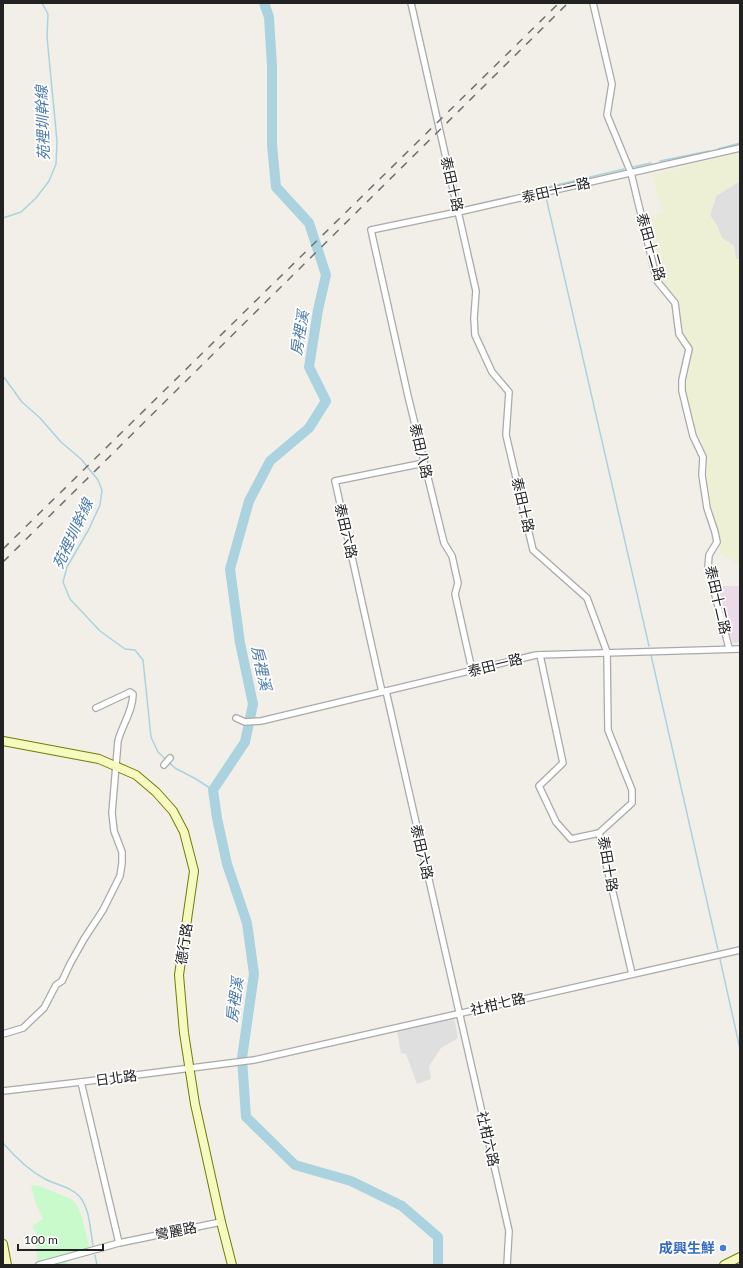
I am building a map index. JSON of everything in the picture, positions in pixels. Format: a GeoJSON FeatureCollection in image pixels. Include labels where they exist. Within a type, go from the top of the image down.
{"type":"FeatureCollection","features":[{"type":"Feature","properties":{"kind":"street","name":"泰田十路"},"geometry":{"type":"LineString","coordinates":[[411,3],[476,291],[474,318],[475,335],[492,372],[509,392],[506,435],[533,550],[587,598],[607,652],[608,730],[632,790],[632,803],[599,833],[632,974]]}},
{"type":"Feature","properties":{"kind":"street","name":"泰田十二路"},"geometry":{"type":"LineString","coordinates":[[593,3],[612,84],[607,115],[630,173],[657,281],[675,303],[679,334],[689,349],[682,380],[682,392],[693,436],[703,457],[702,475],[707,508],[715,532],[716,542],[709,555],[708,568],[729,648]]}},
{"type":"Feature","properties":{"kind":"street","name":"泰田十一路"},"geometry":{"type":"LineString","coordinates":[[371,230],[458,212],[740,148]]}},
{"type":"Feature","properties":{"kind":"street","name":"泰田八路"},"geometry":{"type":"LineString","coordinates":[[371,230],[424,463],[444,543],[452,556],[458,583],[455,594],[472,670]]}},
{"type":"Feature","properties":{"kind":"street","name":"泰田六路"},"geometry":{"type":"LineString","coordinates":[[424,463],[335,481],[459,1013]]}},
{"type":"Feature","properties":{"kind":"street","name":"泰田一路"},"geometry":{"type":"LineString","coordinates":[[236,718],[245,722],[256,722],[540,654],[729,648],[740,649]]}},
{"type":"Feature","properties":{"kind":"street"},"geometry":{"type":"LineString","coordinates":[[540,654],[563,763],[539,786],[556,822],[571,839],[599,833]]}},
{"type":"Feature","properties":{"kind":"street"},"geometry":{"type":"LineString","coordinates":[[3,1034],[23,1028],[44,1008],[56,985],[62,981],[84,939],[103,910],[120,876],[122,852],[114,832],[112,813],[118,741],[120,733],[131,710],[133,694],[130,692],[96,708]]}},
{"type":"Feature","properties":{"kind":"street","name":"德行路"},"geometry":{"type":"LineString","coordinates":[[3,741],[99,759],[136,776],[156,792],[173,812],[184,832],[194,871],[179,975],[184,1034],[195,1104],[232,1265]]}},
{"type":"Feature","properties":{"kind":"street"},"geometry":{"type":"LineString","coordinates":[[164,765],[170,758]]}},
{"type":"Feature","properties":{"kind":"street","name":"社柑七路"},"geometry":{"type":"LineString","coordinates":[[228,1062],[257,1059],[740,950]]}},
{"type":"Feature","properties":{"kind":"street","name":"社柑六路"},"geometry":{"type":"LineString","coordinates":[[459,1013],[509,1230],[507,1265]]}},
{"type":"Feature","properties":{"kind":"street","name":"日北路"},"geometry":{"type":"LineString","coordinates":[[3,1091],[228,1062]]}},
{"type":"Feature","properties":{"kind":"street"},"geometry":{"type":"LineString","coordinates":[[81,1082],[119,1242]]}},
{"type":"Feature","properties":{"kind":"street","name":"彎麗路"},"geometry":{"type":"LineString","coordinates":[[39,1265],[119,1242],[221,1222]]}},
{"type":"Feature","properties":{"kind":"street"},"geometry":{"type":"LineString","coordinates":[[3,1244],[7,1265]]}},
{"type":"Feature","properties":{"kind":"street"},"geometry":{"type":"LineString","coordinates":[[724,1265],[740,1257]]}},
{"type":"Feature","properties":{"kind":"shaded area"},"geometry":{"type":"Polygon","coordinates":[[[740,181],[740,259],[736,259],[734,246],[722,238],[710,215],[716,196],[740,181]]]}},
{"type":"Feature","properties":{"kind":"shaded area"},"geometry":{"type":"Polygon","coordinates":[[[714,586],[740,586],[740,643],[733,643],[714,586]]]}},
{"type":"Feature","properties":{"kind":"shaded area"},"geometry":{"type":"Polygon","coordinates":[[[454,1017],[458,1038],[441,1048],[429,1066],[431,1079],[417,1084],[406,1054],[401,1053],[397,1031],[454,1017]]]}},
{"type":"Feature","properties":{"kind":"green space"},"geometry":{"type":"Polygon","coordinates":[[[740,153],[740,181],[716,196],[710,215],[722,238],[734,246],[736,259],[740,259],[740,566],[721,554],[706,482],[708,472],[706,457],[695,435],[686,397],[686,382],[692,354],[681,331],[680,307],[660,282],[646,218],[662,212],[652,174],[740,153]]]}},
{"type":"Feature","properties":{"kind":"green space"},"geometry":{"type":"Polygon","coordinates":[[[31,1185],[40,1186],[73,1200],[82,1217],[91,1254],[67,1260],[67,1265],[38,1265],[36,1244],[40,1240],[32,1226],[43,1219],[36,1204],[31,1185]]]}},
{"type":"Feature","properties":{"kind":"waterway","name":"苑裡圳幹線"},"geometry":{"type":"LineString","coordinates":[[3,218],[21,212],[36,198],[49,181],[56,164],[57,141],[47,37],[48,14],[42,3]]}},
{"type":"Feature","properties":{"kind":"waterway","name":"房裡溪"},"geometry":{"type":"LineString","coordinates":[[264,3],[269,17],[272,66],[272,145],[276,187],[309,223],[326,275],[318,310],[309,367],[326,401],[309,428],[270,461],[249,501],[230,569],[240,643],[253,704],[245,742],[213,790],[217,818],[227,864],[247,923],[254,974],[242,1058],[246,1117],[295,1165],[351,1181],[402,1206],[438,1237],[438,1265]]}},
{"type":"Feature","properties":{"kind":"waterway"},"geometry":{"type":"LineString","coordinates":[[718,149],[740,143]]}},
{"type":"Feature","properties":{"kind":"waterway"},"geometry":{"type":"LineString","coordinates":[[660,161],[709,151]]}},
{"type":"Feature","properties":{"kind":"waterway"},"geometry":{"type":"LineString","coordinates":[[633,167],[651,163]]}},
{"type":"Feature","properties":{"kind":"waterway"},"geometry":{"type":"LineString","coordinates":[[544,188],[624,169]]}},
{"type":"Feature","properties":{"kind":"waterway"},"geometry":{"type":"LineString","coordinates":[[546,197],[649,646]]}},
{"type":"Feature","properties":{"kind":"waterway","name":"苑裡圳幹線"},"geometry":{"type":"LineString","coordinates":[[3,376],[22,402],[40,418],[61,442],[81,459],[98,480],[102,490],[100,505],[89,529],[67,567],[63,582],[70,599],[100,631],[125,649],[135,650],[143,660],[151,737],[158,752],[175,768],[213,790]]}},
{"type":"Feature","properties":{"kind":"waterway"},"geometry":{"type":"LineString","coordinates":[[651,655],[718,950]]}},
{"type":"Feature","properties":{"kind":"waterway"},"geometry":{"type":"LineString","coordinates":[[720,959],[740,1049]]}},
{"type":"Feature","properties":{"kind":"waterway"},"geometry":{"type":"LineString","coordinates":[[3,1143],[33,1172],[45,1179],[68,1188],[80,1197],[88,1214],[93,1245]]}},
{"type":"Feature","properties":{"kind":"waterway"},"geometry":{"type":"LineString","coordinates":[[95,1255],[97,1265]]}},
{"type":"Feature","properties":{"kind":"railway"},"geometry":{"type":"LineString","coordinates":[[3,549],[559,3]]}},
{"type":"Feature","properties":{"kind":"railway"},"geometry":{"type":"LineString","coordinates":[[3,562],[568,3]]}},
{"type":"Feature","properties":{"kind":"place","name":"成興生鮮"},"geometry":{"type":"Point","coordinates":[723,1248]}}]}
